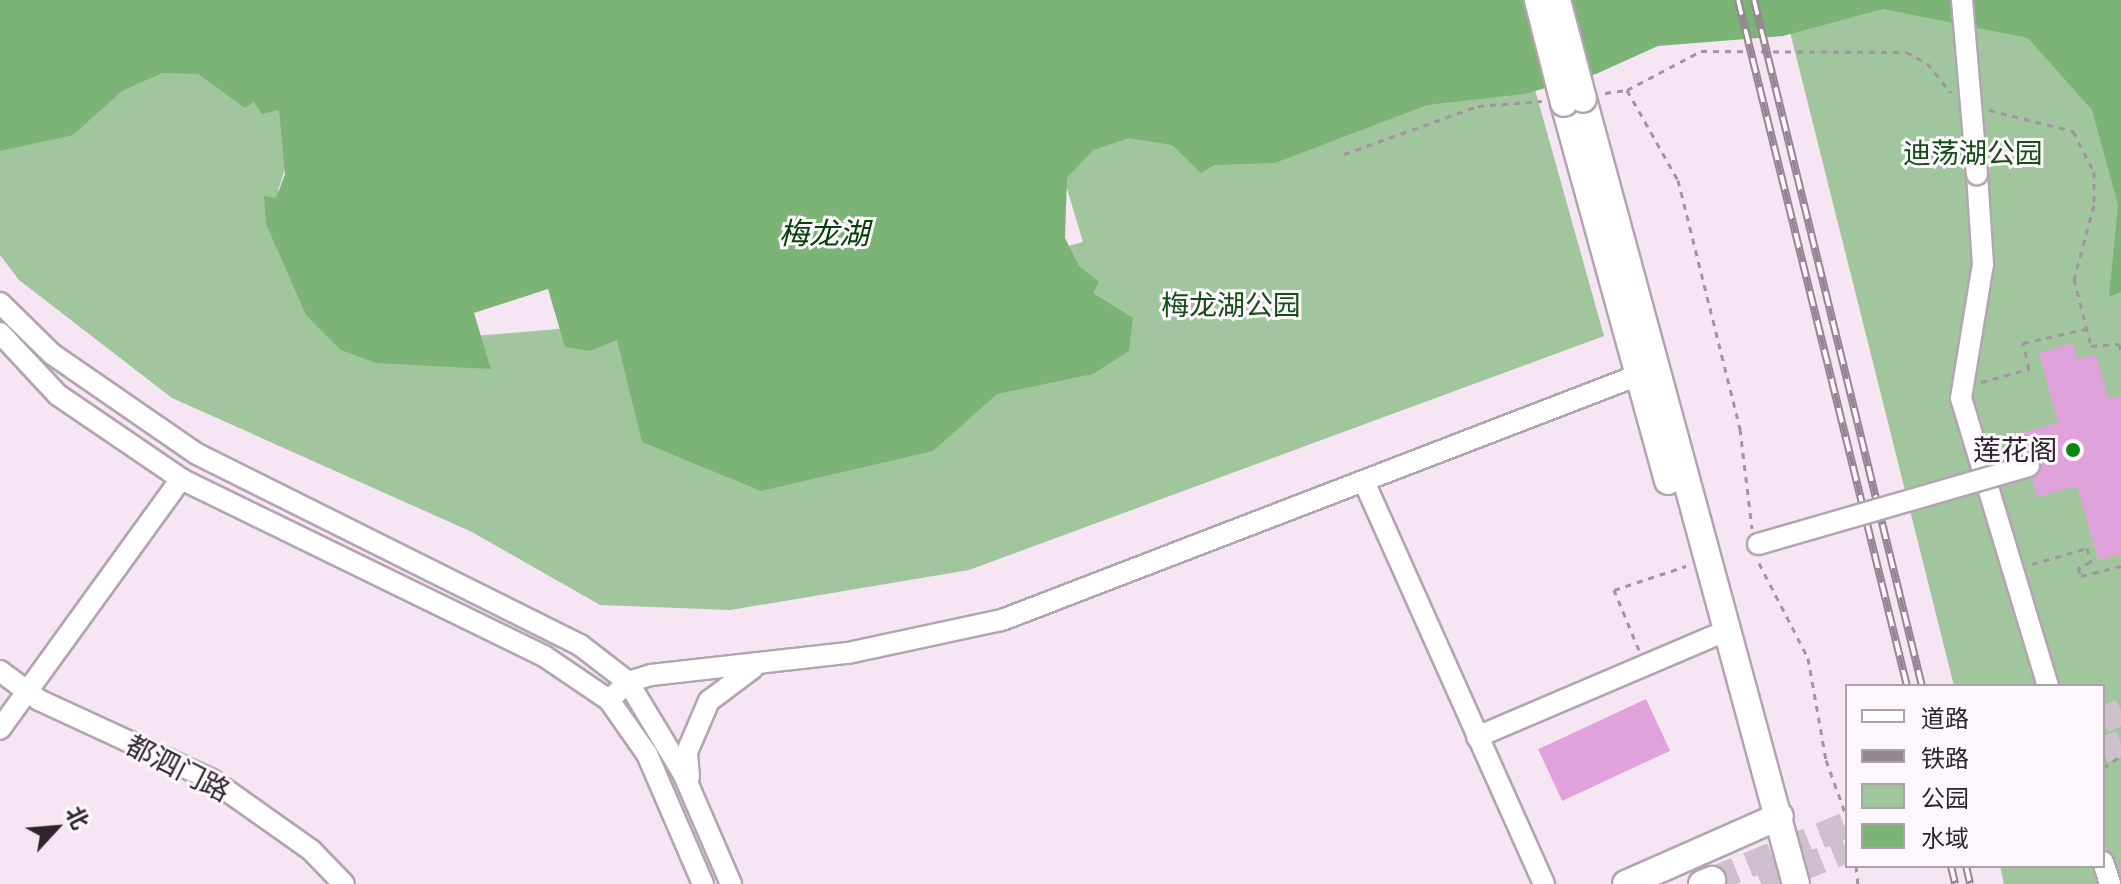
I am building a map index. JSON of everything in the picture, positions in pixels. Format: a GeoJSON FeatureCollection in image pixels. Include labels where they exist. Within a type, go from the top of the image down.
{"type":"FeatureCollection","features":[{"type":"Feature","properties":{"kind":"main road"},"geometry":{"type":"LineString","coordinates":[[1538,0],[1574,99]]}},
{"type":"Feature","properties":{"kind":"main road"},"geometry":{"type":"LineString","coordinates":[[1557,0],[1574,99],[1714,636],[1796,884]]}},
{"type":"Feature","properties":{"kind":"main road"},"geometry":{"type":"LineString","coordinates":[[1646,372],[1773,818],[1781,884]]}},
{"type":"Feature","properties":{"kind":"main road"},"geometry":{"type":"LineString","coordinates":[[1626,884],[1773,818]]}},
{"type":"Feature","properties":{"kind":"street"},"geometry":{"type":"LineString","coordinates":[[1962,0],[1983,264],[1962,387],[2011,570],[2047,684]]}},
{"type":"Feature","properties":{"kind":"street"},"geometry":{"type":"LineString","coordinates":[[0,303],[52,354],[197,454],[580,645],[628,682],[690,789],[731,884]]}},
{"type":"Feature","properties":{"kind":"street"},"geometry":{"type":"LineString","coordinates":[[16,319],[1,337],[58,395],[181,479],[544,656],[609,700],[647,754],[703,884]]}},
{"type":"Feature","properties":{"kind":"street"},"geometry":{"type":"LineString","coordinates":[[609,700],[628,682],[756,666],[1002,620],[1366,486],[1646,372]]}},
{"type":"Feature","properties":{"kind":"street"},"geometry":{"type":"LineString","coordinates":[[1756,543],[2029,466]]}},
{"type":"Feature","properties":{"kind":"street"},"geometry":{"type":"LineString","coordinates":[[0,729],[30,693],[181,479]]}},
{"type":"Feature","properties":{"kind":"street"},"geometry":{"type":"LineString","coordinates":[[1366,486],[1544,884]]}},
{"type":"Feature","properties":{"kind":"street"},"geometry":{"type":"LineString","coordinates":[[1477,737],[1714,636]]}},
{"type":"Feature","properties":{"kind":"street"},"geometry":{"type":"LineString","coordinates":[[690,789],[687,752],[695,726],[709,701],[756,666]]}},
{"type":"Feature","properties":{"kind":"street","name":"都泗门路"},"geometry":{"type":"LineString","coordinates":[[0,671],[30,693],[212,780],[311,850],[344,884]]}},
{"type":"Feature","properties":{"kind":"path"},"geometry":{"type":"LineString","coordinates":[[1344,154],[1478,106],[1574,99],[1627,90],[1701,51],[1906,52],[1927,63],[1958,103]]}},
{"type":"Feature","properties":{"kind":"path"},"geometry":{"type":"LineString","coordinates":[[1627,90],[1678,180],[1740,429],[1756,543],[1808,658],[1826,760],[1845,812]]}},
{"type":"Feature","properties":{"kind":"path"},"geometry":{"type":"LineString","coordinates":[[1973,106],[2073,131],[2094,172],[2094,205],[2074,279],[2091,346],[2119,344],[2121,352]]}},
{"type":"Feature","properties":{"kind":"path"},"geometry":{"type":"LineString","coordinates":[[1962,387],[2029,369],[2023,343],[2085,329]]}},
{"type":"Feature","properties":{"kind":"path"},"geometry":{"type":"LineString","coordinates":[[2011,570],[2087,548],[2091,562],[2078,568],[2081,576],[2121,566]]}},
{"type":"Feature","properties":{"kind":"path"},"geometry":{"type":"LineString","coordinates":[[1614,590],[1646,665]]}},
{"type":"Feature","properties":{"kind":"green space","name":"迪荡湖公园"},"geometry":{"type":"Polygon","coordinates":[[[1782,0],[2121,0],[2121,884],[2004,884],[2000,868],[2105,868],[2105,684],[1953,684],[1782,0]]]}},
{"type":"Feature","properties":{"kind":"green space","name":"梅龙湖公园"},"geometry":{"type":"Polygon","coordinates":[[[159,44],[280,89],[296,137],[278,190],[319,298],[392,343],[629,323],[957,275],[1083,242],[1062,172],[1092,129],[1529,68],[1604,336],[969,570],[730,610],[600,605],[472,532],[172,398],[19,280],[0,255],[0,127],[159,44]]]}},
{"type":"Feature","properties":{"kind":"water","name":"梅龙湖"},"geometry":{"type":"Polygon","coordinates":[[[0,0],[2121,0],[2121,292],[2109,297],[2118,205],[2092,110],[2028,38],[1883,9],[1783,36],[1658,46],[1596,74],[1524,94],[1427,105],[1275,163],[1214,165],[1201,173],[1172,145],[1129,138],[1093,150],[1067,178],[1065,238],[1079,266],[1099,282],[1093,293],[1133,318],[1129,351],[1093,374],[997,394],[933,451],[761,491],[642,442],[617,340],[590,351],[565,347],[548,289],[474,313],[491,369],[376,363],[341,350],[306,315],[266,224],[264,196],[276,198],[285,174],[279,110],[262,114],[254,102],[245,108],[198,74],[162,73],[122,91],[73,135],[0,151],[0,0]]]}},
{"type":"Feature","properties":{"kind":"building","name":"莲花阁"},"geometry":{"type":"Polygon","coordinates":[[[2073,343],[2077,359],[2096,354],[2108,398],[2121,395],[2121,554],[2098,560],[2077,486],[2037,497],[2032,479],[2042,463],[2025,454],[2020,433],[2058,423],[2039,353],[2073,343]]]}},
{"type":"Feature","properties":{"kind":"building"},"geometry":{"type":"Polygon","coordinates":[[[1646,699],[1670,751],[1562,801],[1538,749],[1646,699]]]}},
{"type":"Feature","properties":{"kind":"tunnel"},"geometry":{"type":"LineString","coordinates":[[2105,719],[2121,712]]}},
{"type":"Feature","properties":{"kind":"tunnel"},"geometry":{"type":"LineString","coordinates":[[2105,749],[2121,743]]}},
{"type":"Feature","properties":{"kind":"tunnel"},"geometry":{"type":"LineString","coordinates":[[1712,880],[1845,826]]}},
{"type":"Feature","properties":{"kind":"tunnel"},"geometry":{"type":"LineString","coordinates":[[1761,884],[1845,851]]}},
{"type":"Feature","properties":{"kind":"railway"},"geometry":{"type":"LineString","coordinates":[[1738,0],[1907,684]]}},
{"type":"Feature","properties":{"kind":"railway"},"geometry":{"type":"LineString","coordinates":[[1754,0],[1922,684]]}},
{"type":"Feature","properties":{"kind":"railway"},"geometry":{"type":"LineString","coordinates":[[1951,868],[1955,884]]}},
{"type":"Feature","properties":{"kind":"railway"},"geometry":{"type":"LineString","coordinates":[[1966,868],[1970,884]]}},
{"type":"Feature","properties":{"kind":"place","name":"莲花阁"},"geometry":{"type":"Point","coordinates":[2073,450]}}]}
